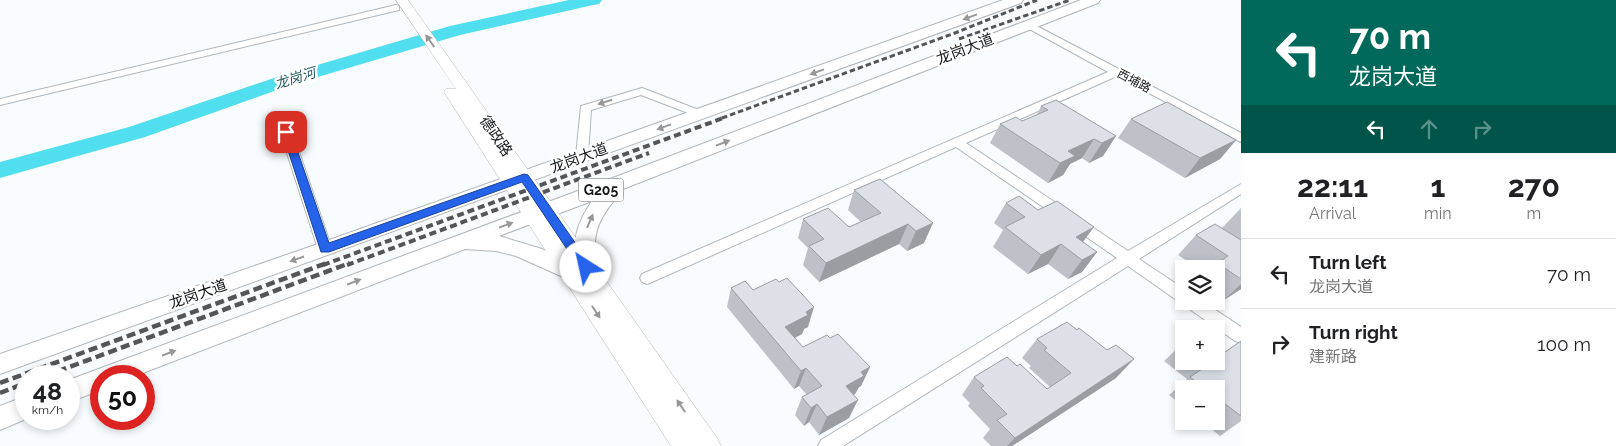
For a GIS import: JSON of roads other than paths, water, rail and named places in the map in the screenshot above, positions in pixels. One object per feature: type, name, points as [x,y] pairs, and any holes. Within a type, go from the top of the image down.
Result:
[{"type":"highway","name":"龙岗大道","points":[[0,364],[1016,0]]},
{"type":"highway","name":"龙岗大道","points":[[136,365],[617,184],[1093,0]]},
{"type":"highway","points":[[453,245],[474,243],[508,246],[578,270],[584,235],[590,219],[598,206],[617,184]]},
{"type":"highway","points":[[0,418],[15,412]]},
{"type":"main road","name":"德政路","points":[[396,3],[410,20],[578,270],[684,446]]},
{"type":"main road","name":"德政路","points":[[578,270],[709,446]]},
{"type":"street","points":[[0,102],[396,3]]},
{"type":"street","name":"西埔路","points":[[1030,23],[1241,138]]},
{"type":"street","name":"西埔路","points":[[1030,23],[1241,131]]},
{"type":"street","points":[[647,278],[1117,72]]},
{"type":"street","points":[[582,156],[585,108],[642,91],[700,114]]},
{"type":"street","points":[[281,116],[325,249]]},
{"type":"street","points":[[957,142],[1175,291]]},
{"type":"street","points":[[828,446],[1241,188]]},
{"type":"street","points":[[1203,310],[1241,336]]},
{"type":"waterway","name":"龙岗河","points":[[0,170],[137,132],[287,80],[456,30],[593,0]]},
{"type":"railway","points":[[722,118],[955,33],[1037,0]]},
{"type":"railway","points":[[959,39],[1070,0]]},
{"type":"railway","points":[[323,265],[726,117]]},
{"type":"railway","points":[[347,265],[649,153]]},
{"type":"railway","points":[[0,383],[327,263]]},
{"type":"railway","points":[[75,365],[350,263]]},
{"type":"railway","points":[[0,393],[15,387]]}]
